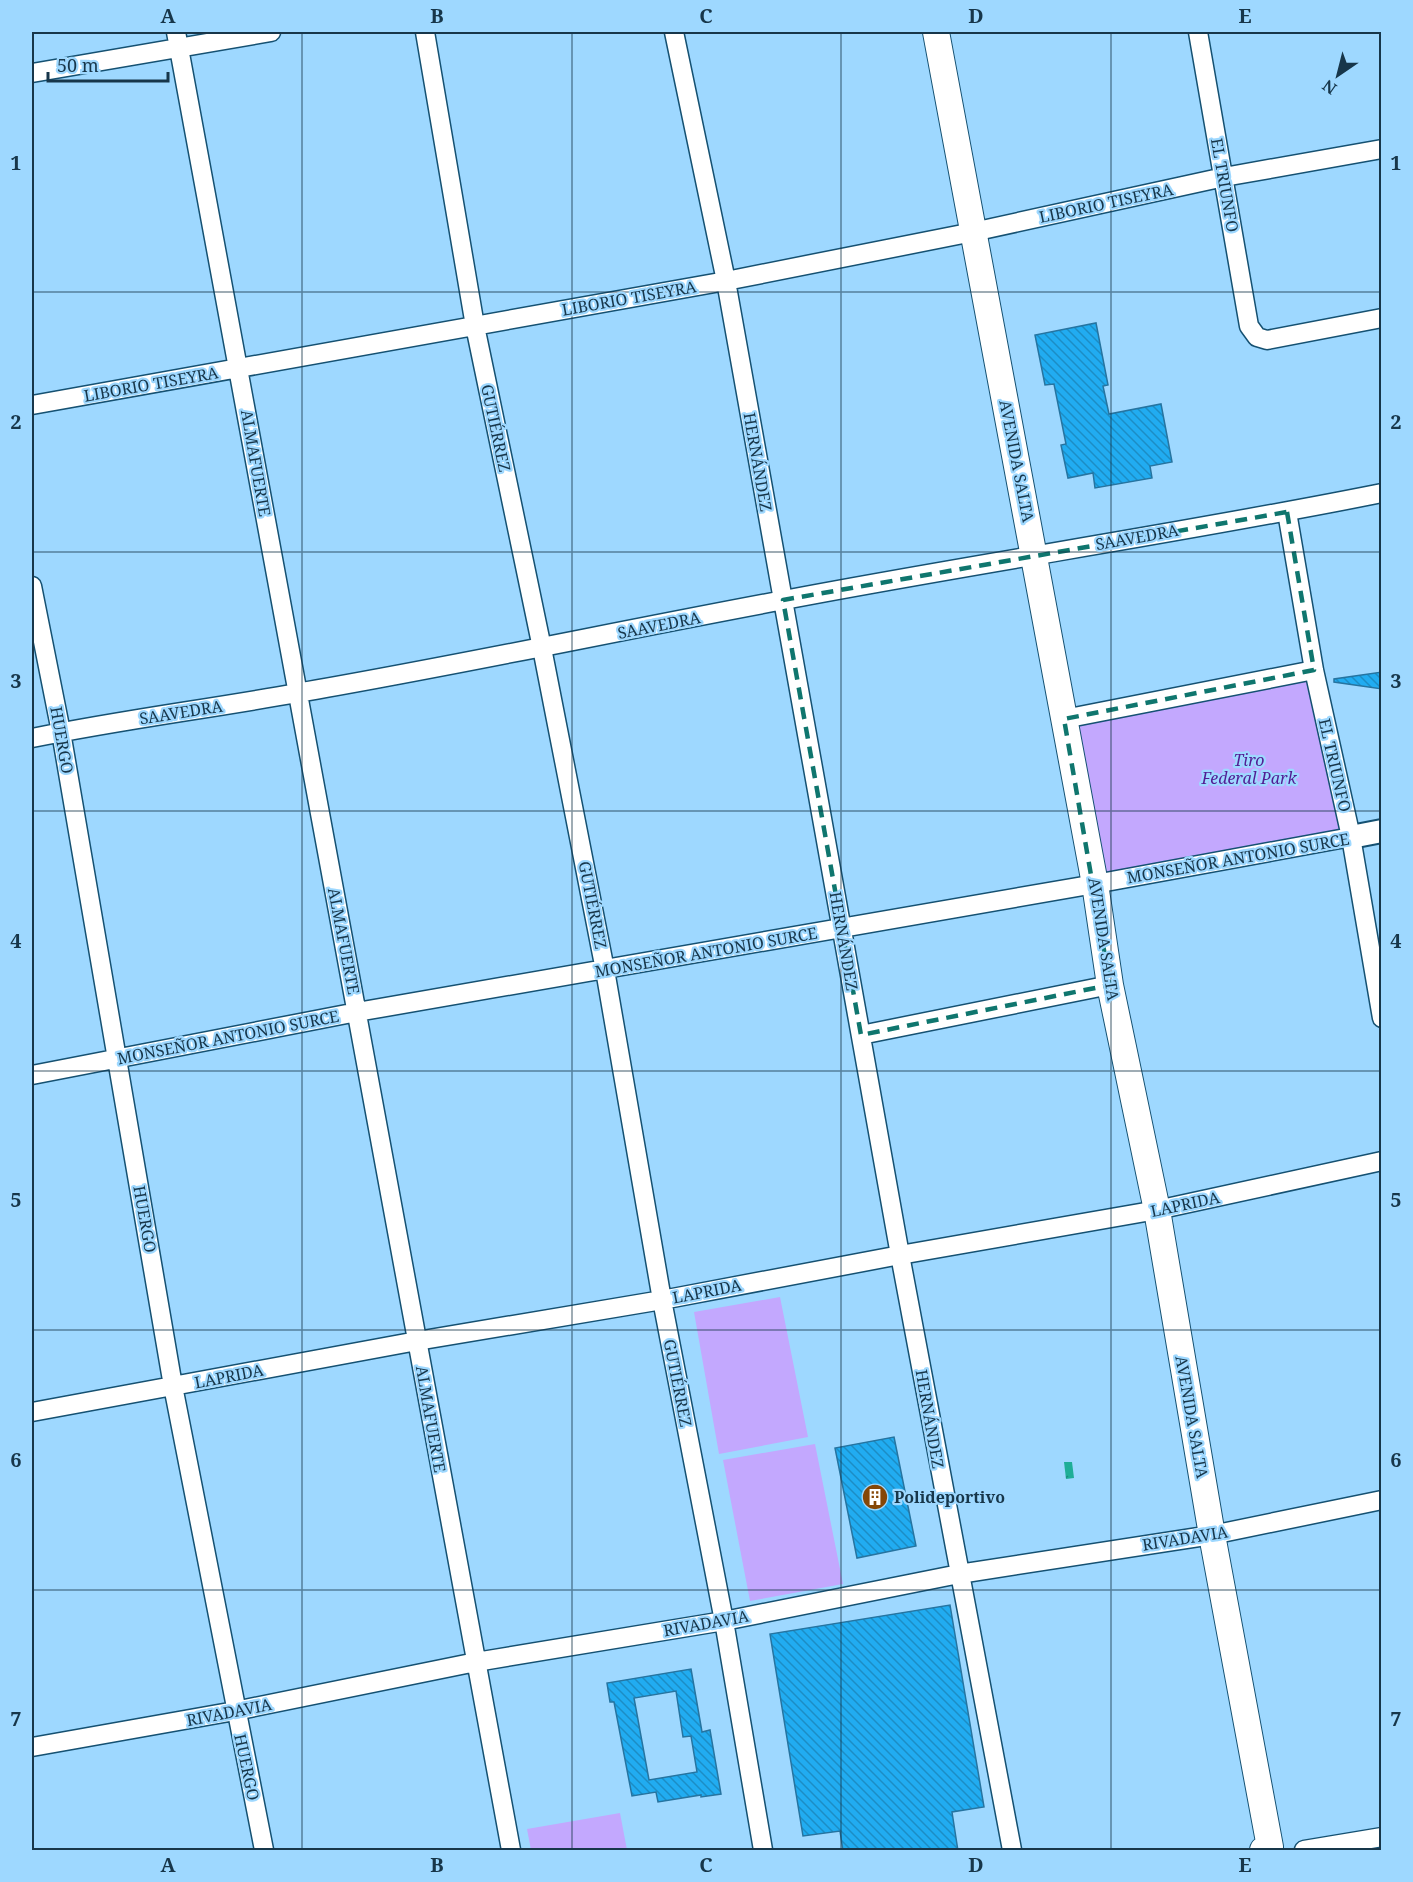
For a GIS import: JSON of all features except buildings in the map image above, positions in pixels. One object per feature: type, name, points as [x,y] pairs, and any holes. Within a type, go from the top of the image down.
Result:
[{"type":"main road","name":"AVENIDA SALTA","points":[[936,32],[1095,884],[1110,986],[1157,1210],[1212,1535],[1273,1849]]},
{"type":"street","points":[[32,73],[178,40],[271,32]]},
{"type":"street","name":"GUTIÉRREZ","points":[[425,32],[475,326],[542,648],[605,970],[662,1300],[724,1621],[763,1851]]},
{"type":"street","name":"HERNÁNDEZ","points":[[674,32],[726,281],[958,1574],[1012,1851]]},
{"type":"street","name":"EL TRIUNFO","points":[[1198,32],[1249,326],[1257,337],[1267,340],[1382,318]]},
{"type":"street","name":"ALMAFUERTE","points":[[178,40],[511,1851]]},
{"type":"street","name":"LIBORIO TISEYRA","points":[[32,405],[726,281],[974,232],[1224,177],[1382,149]]},
{"type":"street","name":"SAAVEDRA","points":[[32,738],[297,693],[542,648],[783,600],[1287,512],[1382,493]]},
{"type":"street","name":"EL TRIUNFO","points":[[1287,512],[1314,670],[1352,837],[1382,1018]]},
{"type":"street","name":"HUERGO","points":[[32,586],[61,732],[173,1386],[264,1851]]},
{"type":"street","points":[[1064,719],[1314,670]]},
{"type":"street","name":"MONSEÑOR ANTONIO SURCE","points":[[32,1075],[357,1012],[1095,884],[1382,831]]},
{"type":"street","points":[[861,1035],[1110,986]]},
{"type":"street","name":"LAPRIDA","points":[[32,1413],[417,1341],[662,1300],[1157,1210],[1382,1161]]},
{"type":"street","name":"RIVADAVIA","points":[[32,1747],[235,1712],[476,1662],[724,1621],[958,1574],[1212,1535],[1382,1500]]},
{"type":"street","points":[[1304,1851],[1382,1837]]},
{"type":"highlighted area","points":[[1287,512],[1314,670],[1064,719],[1110,985],[861,1035],[783,600]]},
{"type":"green space","name":"Tiro Federal Park","points":[[1314,670],[1351,837],[1095,884],[1064,719]]},
{"type":"green space","points":[[780,1297],[808,1437],[719,1454],[694,1312]]},
{"type":"green space","points":[[815,1444],[843,1584],[750,1601],[723,1460]]},
{"type":"green space","points":[[620,1813],[627,1850],[531,1850],[527,1829]]},
{"type":"water","points":[[1064,1462],[1072,1462],[1074,1478],[1066,1479]]},
{"type":"place","name":"Polideportivo","points":[[875,1497]]}]
